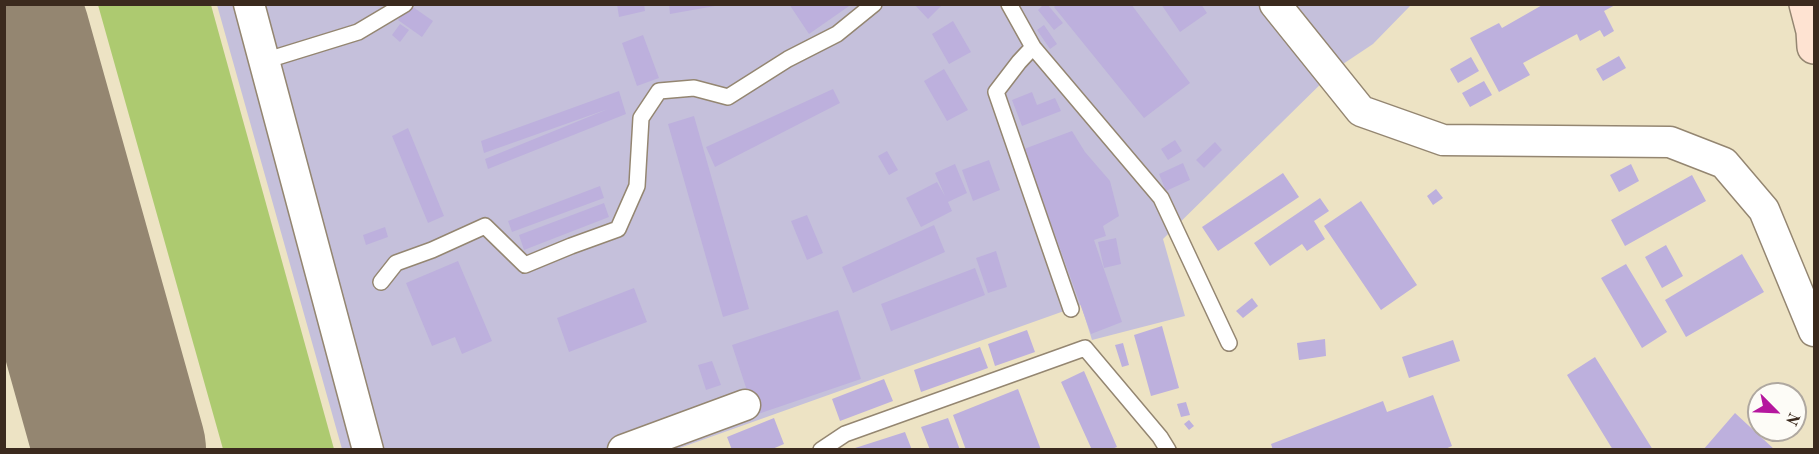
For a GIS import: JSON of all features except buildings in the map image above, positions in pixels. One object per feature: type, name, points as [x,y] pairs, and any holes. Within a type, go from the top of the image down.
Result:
[{"type":"street","points":[[249,4],[368,450]]},
{"type":"street","points":[[1275,4],[1361,111],[1443,140],[1670,142],[1724,163],[1764,210],[1815,331]]},
{"type":"street","points":[[623,450],[744,405]]},
{"type":"lane","points":[[264,60],[358,32],[405,4]]},
{"type":"lane","points":[[381,282],[396,263],[432,250],[485,226],[525,265],[618,229],[637,186],[640,118],[658,91],[694,88],[728,97],[788,59],[837,34],[874,4]]},
{"type":"lane","points":[[1009,4],[1034,47],[1161,198],[1229,343]]},
{"type":"lane","points":[[1034,47],[996,92],[1071,309]]},
{"type":"lane","points":[[821,450],[845,434],[1085,348],[1160,437],[1168,450]]},
{"type":"shaded area","points":[[217,5],[1411,5],[1373,44],[1337,68],[1163,239],[1185,316],[1092,340],[1081,305],[674,450],[342,449]]},
{"type":"green space","points":[[98,5],[211,5],[334,449],[223,449]]},
{"type":"runway","points":[[4,36],[120,450]]}]
